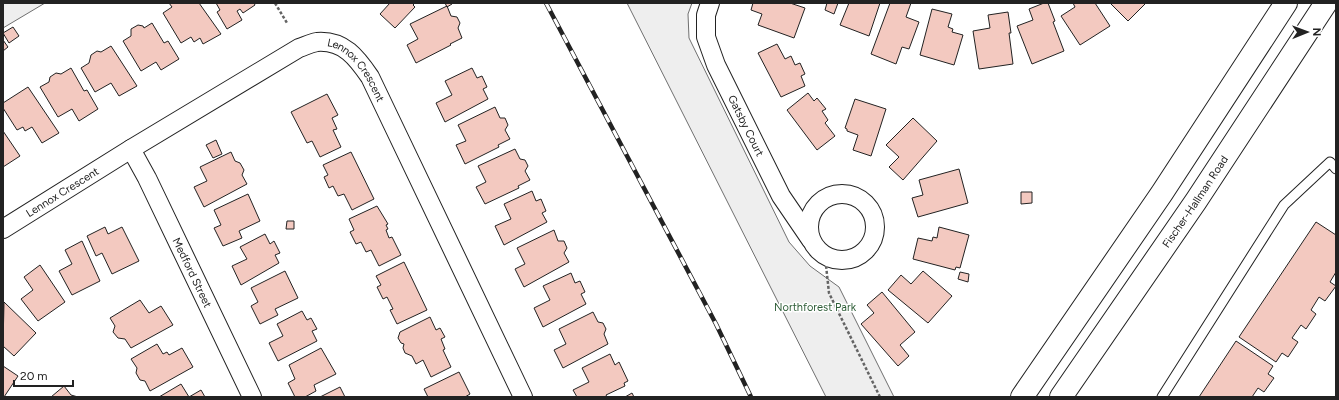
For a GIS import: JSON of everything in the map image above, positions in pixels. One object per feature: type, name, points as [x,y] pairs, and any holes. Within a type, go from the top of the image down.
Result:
[{"type":"main road","points":[[1022,397],[1162,193],[1286,3]]},
{"type":"main road","name":"Fischer-Hallman Road","points":[[1061,397],[1191,208],[1326,3]]},
{"type":"street","name":"Gatsby Court","points":[[710,3],[706,15],[706,37],[716,65],[781,196],[818,250],[825,256]]},
{"type":"street","name":"Lennox Crescent","points":[[3,229],[131,149],[299,48],[317,42],[337,45],[354,55],[370,77],[523,397]]},
{"type":"street","name":"Medford Street","points":[[131,149],[147,178],[252,397]]},
{"type":"street","points":[[811,240],[808,223],[812,212],[818,204],[827,197],[843,193],[854,196],[868,206],[874,218],[875,229],[869,246],[861,255],[851,259],[839,260],[825,256]]},
{"type":"lane","points":[[1162,397],[1284,205],[1330,162],[1336,169]]},
{"type":"path","points":[[274,3],[287,23]]},
{"type":"path","points":[[825,256],[829,292],[880,397]]},
{"type":"green space","points":[[3,3],[45,3],[3,28]]},
{"type":"green space","name":"Northforest Park","points":[[627,3],[692,3],[688,14],[689,38],[789,242],[810,266],[839,287],[894,397],[826,397]]},
{"type":"building","points":[[169,3],[199,3],[221,34],[203,44],[200,38],[194,42],[191,37],[181,43],[163,13],[172,7]]},
{"type":"building","points":[[216,3],[254,3],[255,5],[243,13],[240,9],[237,11],[242,20],[227,29],[217,12],[220,10]]},
{"type":"building","points":[[390,3],[415,3],[413,5],[415,7],[395,28],[380,14]]},
{"type":"building","points":[[445,3],[452,3],[452,4],[447,7]]},
{"type":"building","points":[[753,3],[790,3],[805,8],[794,38],[758,25],[762,14],[751,10]]},
{"type":"building","points":[[827,3],[838,3],[834,14],[825,10]]},
{"type":"building","points":[[849,3],[880,3],[869,36],[840,25]]},
{"type":"building","points":[[890,3],[911,3],[906,17],[919,22],[909,49],[902,47],[896,64],[871,54]]},
{"type":"building","points":[[1044,3],[1048,3],[1055,21],[1053,22],[1064,51],[1032,64],[1017,26],[1033,20],[1029,9]]},
{"type":"building","points":[[1073,3],[1095,3],[1110,26],[1080,45],[1061,16],[1075,7]]},
{"type":"building","points":[[1110,3],[1146,3],[1128,21]]},
{"type":"building","points":[[447,6],[451,16],[457,17],[460,23],[458,28],[462,38],[416,63],[407,45],[418,39],[410,24]]},
{"type":"building","points":[[932,9],[952,14],[948,27],[953,29],[952,32],[963,35],[954,65],[920,55]]},
{"type":"building","points":[[1008,12],[1013,64],[979,69],[973,31],[990,28],[988,15]]},
{"type":"building","points":[[152,23],[164,43],[168,41],[179,59],[161,70],[156,62],[141,71],[123,41],[131,36],[131,29],[138,25],[143,26],[144,28]]},
{"type":"building","points":[[13,27],[19,36],[9,43],[3,33]]},
{"type":"building","points":[[3,40],[8,47],[3,51]]},
{"type":"building","points":[[777,44],[785,59],[791,56],[795,65],[800,63],[805,74],[801,76],[805,86],[781,97],[758,53]]},
{"type":"building","points":[[111,46],[137,86],[119,96],[111,83],[95,92],[81,68],[89,63],[91,55],[97,51],[101,52]]},
{"type":"building","points":[[71,68],[84,91],[87,90],[98,109],[79,121],[72,109],[58,117],[40,87],[49,82],[50,77],[56,73],[61,74]]},
{"type":"building","points":[[472,68],[477,78],[482,76],[487,87],[483,89],[488,99],[445,122],[436,103],[452,95],[445,81]]},
{"type":"building","points":[[28,87],[59,133],[42,143],[32,127],[25,131],[23,127],[17,130],[3,108],[3,103]]},
{"type":"building","points":[[808,93],[814,101],[817,98],[826,109],[822,111],[828,120],[825,123],[835,136],[817,150],[787,110]]},
{"type":"building","points":[[327,94],[338,115],[332,118],[337,129],[333,130],[341,147],[320,157],[312,141],[307,143],[291,112]]},
{"type":"building","points":[[855,99],[886,109],[871,156],[853,150],[858,135],[847,131],[845,128]]},
{"type":"building","points":[[495,107],[500,118],[505,118],[508,125],[505,130],[510,139],[498,145],[499,147],[465,164],[456,145],[466,141],[458,125]]},
{"type":"building","points":[[913,118],[937,141],[903,180],[889,167],[899,157],[886,145]]},
{"type":"building","points":[[3,131],[20,156],[3,167]]},
{"type":"building","points":[[216,140],[222,154],[213,158],[206,145]]},
{"type":"building","points":[[515,149],[520,159],[525,160],[528,166],[525,171],[530,180],[518,186],[519,188],[485,204],[476,187],[486,182],[478,166]]},
{"type":"building","points":[[231,152],[235,161],[240,163],[244,170],[242,175],[247,184],[204,207],[194,187],[207,181],[200,167]]},
{"type":"building","points":[[351,152],[374,199],[352,210],[344,194],[338,196],[333,186],[329,188],[324,177],[328,175],[323,165]]},
{"type":"building","points":[[959,169],[968,203],[918,217],[912,198],[923,195],[919,180]]},
{"type":"building","points":[[532,191],[536,201],[541,199],[546,211],[542,213],[547,222],[504,245],[495,226],[511,219],[504,204]]},
{"type":"building","points":[[1021,192],[1032,192],[1032,203],[1021,204]]},
{"type":"building","points":[[248,194],[260,221],[239,231],[242,238],[223,246],[214,228],[221,225],[214,210]]},
{"type":"building","points":[[377,206],[388,224],[386,225],[388,229],[386,230],[389,238],[392,237],[401,255],[379,266],[371,250],[366,252],[361,242],[356,244],[350,232],[354,230],[349,219]]},
{"type":"building","points":[[287,221],[294,221],[294,229],[286,229]]},
{"type":"building","points":[[1316,222],[1336,235],[1336,272],[1330,282],[1336,286],[1325,301],[1319,297],[1311,310],[1316,314],[1306,329],[1301,325],[1292,338],[1298,342],[1288,357],[1282,353],[1276,362],[1239,337]]},
{"type":"building","points":[[105,227],[108,234],[122,227],[139,261],[112,274],[102,253],[96,256],[87,236]]},
{"type":"building","points":[[939,227],[969,235],[960,268],[956,267],[955,270],[913,259],[918,238],[932,241],[933,237],[937,238]]},
{"type":"building","points":[[554,230],[558,241],[564,241],[567,248],[564,253],[569,262],[524,287],[515,269],[525,264],[517,248]]},
{"type":"building","points":[[265,234],[270,244],[274,241],[280,253],[275,255],[279,263],[241,285],[232,266],[247,259],[240,247]]},
{"type":"building","points":[[82,241],[100,281],[72,295],[59,271],[72,264],[65,250]]},
{"type":"building","points":[[404,262],[427,310],[397,324],[390,310],[393,309],[387,297],[383,299],[377,287],[381,285],[376,276]]},
{"type":"building","points":[[40,265],[65,302],[38,321],[21,299],[33,290],[24,277]]},
{"type":"building","points":[[285,271],[298,298],[275,309],[278,315],[260,324],[251,306],[258,302],[251,288]]},
{"type":"building","points":[[923,271],[952,296],[928,323],[888,290],[901,275],[911,284]]},
{"type":"building","points":[[960,272],[969,274],[968,282],[958,279]]},
{"type":"building","points":[[571,273],[575,283],[580,281],[585,292],[581,294],[586,304],[543,327],[534,308],[550,300],[543,286]]},
{"type":"building","points":[[882,292],[915,332],[900,345],[909,356],[898,366],[861,324],[874,313],[867,305]]},
{"type":"building","points":[[140,300],[149,313],[161,306],[173,325],[131,348],[125,339],[118,338],[113,332],[115,326],[110,318]]},
{"type":"building","points":[[4,302],[36,333],[14,356],[3,346]]},
{"type":"building","points":[[302,311],[307,320],[311,318],[317,329],[312,331],[317,341],[278,361],[269,343],[283,336],[277,324]]},
{"type":"building","points":[[593,312],[598,322],[603,323],[606,329],[604,334],[608,344],[563,368],[554,350],[566,344],[559,329]]},
{"type":"building","points":[[430,317],[436,330],[440,328],[445,337],[441,339],[445,349],[443,350],[451,367],[431,377],[423,360],[416,364],[412,356],[405,353],[403,348],[404,344],[401,343],[398,338],[400,332]]},
{"type":"building","points":[[1236,341],[1273,366],[1268,374],[1274,378],[1264,392],[1258,388],[1252,397],[1199,397]]},
{"type":"building","points":[[157,344],[163,354],[167,352],[169,355],[182,348],[193,367],[150,391],[145,381],[140,380],[136,373],[137,368],[131,359]]},
{"type":"building","points":[[321,348],[336,374],[314,385],[316,391],[305,397],[295,397],[288,383],[295,379],[289,365]]},
{"type":"building","points":[[610,354],[615,365],[619,362],[628,381],[624,383],[625,386],[606,395],[607,397],[577,397],[573,390],[589,382],[582,368]]},
{"type":"building","points":[[3,366],[18,376],[4,397],[3,397]]},
{"type":"building","points":[[459,372],[470,394],[465,397],[428,397],[424,389]]},
{"type":"building","points":[[181,384],[189,397],[159,397]]},
{"type":"building","points":[[64,386],[71,395],[78,397],[51,397]]},
{"type":"building","points":[[340,387],[345,397],[320,397]]},
{"type":"building","points":[[201,390],[205,397],[189,397]]},
{"type":"building","points":[[632,393],[634,397],[625,397]]},
{"type":"railway","points":[[546,3],[716,324],[751,397]]}]
